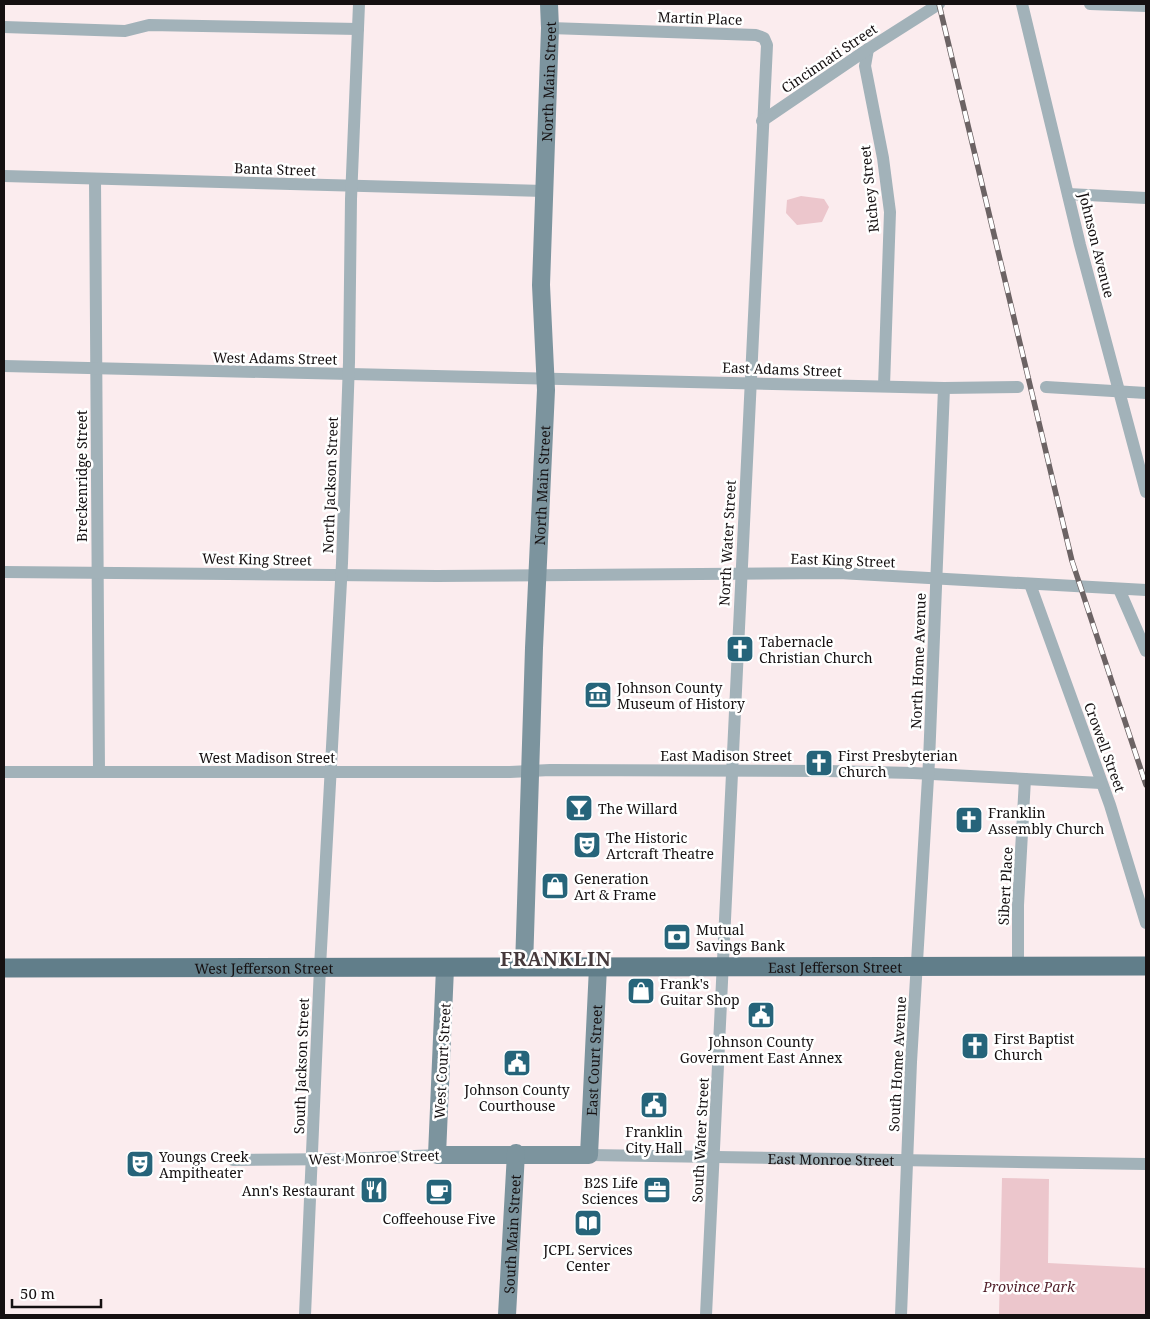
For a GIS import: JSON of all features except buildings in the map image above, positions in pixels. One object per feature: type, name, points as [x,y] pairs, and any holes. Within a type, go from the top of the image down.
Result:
[{"type":"main road","name":"East Jefferson Street","points":[[524,967],[1146,966]]},
{"type":"main road","name":"West Jefferson Street","points":[[4,968],[524,967]]},
{"type":"street","name":"North Jackson Street","points":[[320,967],[341,575],[349,375],[352,186],[359,4]]},
{"type":"street","name":"North Main Street","points":[[524,967],[545,379],[541,294],[550,28],[549,4]]},
{"type":"street","name":"Cincinnati Street","points":[[762,121],[868,49],[939,4]]},
{"type":"street","name":"Johnson Avenue","points":[[1022,4],[1068,194],[1146,492]]},
{"type":"street","points":[[1090,4],[1146,6]]},
{"type":"street","points":[[4,27],[125,31],[149,25],[358,29]]},
{"type":"street","name":"Martin Place","points":[[550,28],[760,36],[766,45],[762,121]]},
{"type":"street","name":"Richey Street","points":[[868,49],[865,66],[883,158],[890,212],[884,386]]},
{"type":"street","name":"North Water Street","points":[[722,966],[733,770],[740,573],[762,121]]},
{"type":"street","name":"Banta Street","points":[[4,176],[544,191]]},
{"type":"street","name":"Breckenridge Street","points":[[95,179],[99,772]]},
{"type":"street","points":[[1068,194],[1146,198]]},
{"type":"street","name":"West Adams Street","points":[[4,366],[545,379]]},
{"type":"street","name":"East Adams Street","points":[[545,379],[750,382],[944,388],[1018,387]]},
{"type":"street","points":[[1046,387],[1146,393]]},
{"type":"street","name":"North Home Avenue","points":[[918,965],[944,388]]},
{"type":"street","name":"West King Street","points":[[4,572],[539,575]]},
{"type":"street","name":"East King Street","points":[[539,575],[839,574],[1146,590]]},
{"type":"street","name":"Crowell Street","points":[[1030,584],[1110,805],[1146,923]]},
{"type":"street","points":[[1119,589],[1146,651]]},
{"type":"street","name":"East Madison Street","points":[[531,771],[733,770],[928,774],[1101,784]]},
{"type":"street","name":"West Madison Street","points":[[4,772],[531,771]]},
{"type":"street","name":"Sibert Place","points":[[1018,965],[1018,905],[1026,779]]},
{"type":"street","name":"South Home Avenue","points":[[901,1315],[918,965]]},
{"type":"street","name":"South Water Street","points":[[706,1315],[722,966]]},
{"type":"street","name":"South Jackson Street","points":[[305,1315],[320,967]]},
{"type":"street","name":"East Court Street","points":[[589,1155],[598,967]]},
{"type":"street","name":"West Court Street","points":[[437,1154],[445,968]]},
{"type":"street","name":"East Monroe Street","points":[[516,1153],[714,1158],[1146,1164]]},
{"type":"street","name":"West Monroe Street","points":[[233,1160],[516,1153]]},
{"type":"street","name":"South Main Street","points":[[508,1315],[516,1153]]},
{"type":"green space","points":[[801,196],[824,199],[829,207],[822,222],[797,225],[786,213],[787,200]]},
{"type":"green space","name":"Province Park","points":[[1002,1178],[1049,1179],[1048,1263],[1146,1268],[1146,1315],[999,1315]]},
{"type":"railway","points":[[939,4],[1072,561],[1146,785]]},
{"type":"place","name":"Tabernacle Christian Church","points":[[740,649]]},
{"type":"place","name":"Johnson County Museum of History","points":[[598,695]]},
{"type":"place","name":"First Presbyterian Church","points":[[819,763]]},
{"type":"place","name":"The Willard","points":[[579,808]]},
{"type":"place","name":"Franklin Assembly Church","points":[[969,820]]},
{"type":"place","name":"The Historic Artcraft Theatre","points":[[587,845]]},
{"type":"place","name":"Generation Art & Frame","points":[[555,886]]},
{"type":"place","name":"Mutual Savings Bank","points":[[677,937]]},
{"type":"place","name":"Frank's Guitar Shop","points":[[641,991]]},
{"type":"place","name":"Johnson County Government East Annex","points":[[761,1015]]},
{"type":"place","name":"First Baptist Church","points":[[975,1046]]},
{"type":"place","name":"Johnson County Courthouse","points":[[517,1063]]},
{"type":"place","name":"Franklin City Hall","points":[[654,1105]]},
{"type":"place","name":"Youngs Creek Ampitheater","points":[[140,1164]]},
{"type":"place","name":"Ann's Restaurant","points":[[374,1190]]},
{"type":"place","name":"B2S Life Sciences","points":[[657,1190]]},
{"type":"place","name":"Coffeehouse Five","points":[[439,1192]]},
{"type":"place","name":"JCPL Services Center","points":[[588,1223]]},
{"type":"district","name":"FRANKLIN","points":[[556,959]]}]
